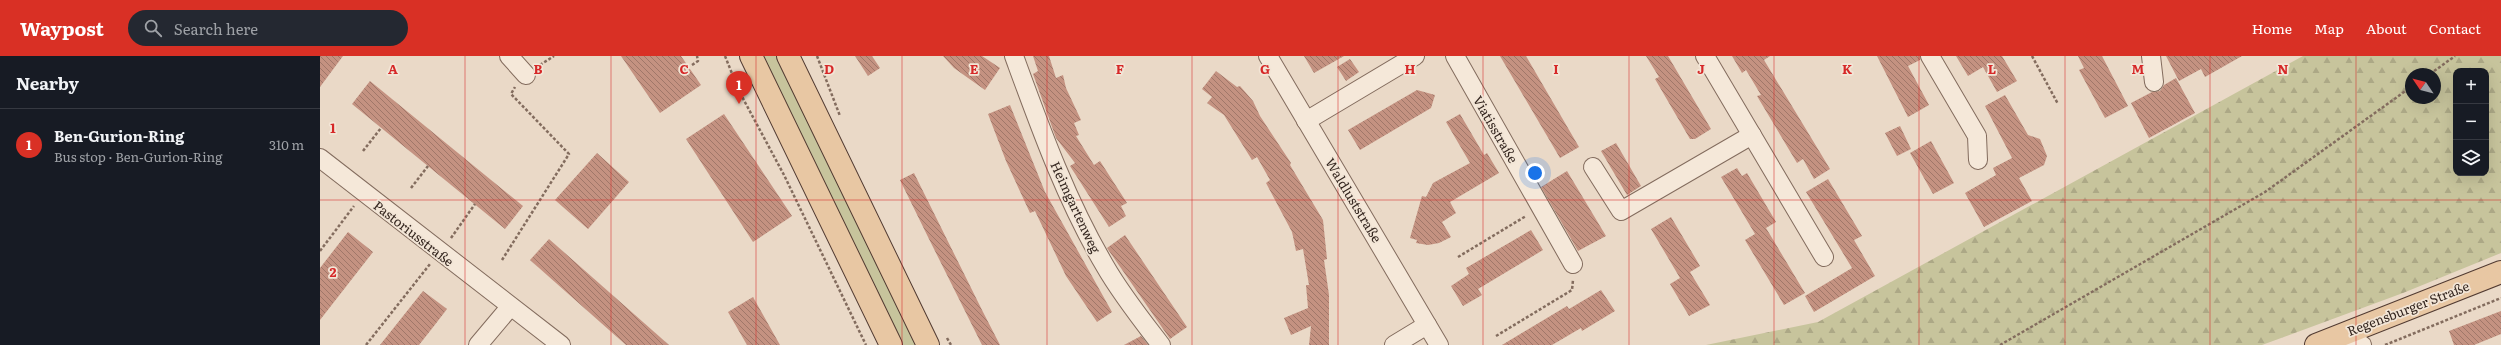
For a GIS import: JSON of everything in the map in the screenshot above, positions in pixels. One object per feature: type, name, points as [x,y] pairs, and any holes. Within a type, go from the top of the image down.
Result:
[{"type":"main road","points":[[751,56],[890,345]]},
{"type":"main road","points":[[788,56],[928,345]]},
{"type":"main road","name":"Regensburger Straße","points":[[2316,345],[2501,272]]},
{"type":"street","points":[[510,56],[526,75]]},
{"type":"street","name":"Heimgartenweg","points":[[1014,56],[1044,137],[1098,252],[1137,315],[1161,345]]},
{"type":"street","name":"Waldluststraße","points":[[1268,56],[1347,187],[1439,345]]},
{"type":"street","points":[[1306,121],[1415,56]]},
{"type":"street","name":"Viatisstraße","points":[[1455,56],[1573,264]]},
{"type":"street","points":[[1705,56],[1824,257]]},
{"type":"street","points":[[1930,56],[1977,136],[1978,160]]},
{"type":"street","points":[[2151,56],[2154,82]]},
{"type":"street","points":[[1593,167],[1621,211],[1752,135]]},
{"type":"street","name":"Pastoriusstraße","points":[[320,158],[440,253],[561,345]]},
{"type":"street","points":[[478,345],[510,307]]},
{"type":"street","points":[[1394,345],[1427,325]]},
{"type":"street","points":[[2343,334],[2362,345]]},
{"type":"path","points":[[692,65],[698,61],[697,56]]},
{"type":"path","points":[[725,56],[739,91],[784,175],[866,345]]},
{"type":"path","points":[[2032,56],[2058,104]]},
{"type":"path","points":[[2438,68],[2455,56]]},
{"type":"path","points":[[502,260],[569,154],[511,94],[526,75]]},
{"type":"path","points":[[2000,345],[2265,192],[2405,91]]},
{"type":"path","points":[[363,151],[381,128]]},
{"type":"path","points":[[411,188],[428,166]]},
{"type":"path","points":[[320,251],[365,193]]},
{"type":"path","points":[[366,345],[440,253],[475,204]]},
{"type":"path","points":[[1458,257],[1541,207]]},
{"type":"path","points":[[1496,336],[1572,290],[1573,264]]},
{"type":"path","points":[[2385,345],[2501,298]]},
{"type":"green space","points":[[760,56],[777,56],[916,345],[900,345]]},
{"type":"green space","points":[[2303,56],[2501,56],[2501,253],[2403,293],[2262,345],[1706,345],[1818,322]]},
{"type":"building","points":[[320,56],[343,56],[320,87]]},
{"type":"building","points":[[621,56],[681,56],[701,85],[660,113]]},
{"type":"building","points":[[855,56],[872,56],[880,68],[868,76]]},
{"type":"building","points":[[943,56],[982,56],[1000,68],[985,90],[954,68]]},
{"type":"building","points":[[1033,56],[1049,56],[1056,78],[1063,75],[1066,88],[1081,120],[1074,123],[1079,135],[1076,136],[1094,165],[1100,161],[1127,203],[1121,206],[1126,216],[1109,227],[1070,166],[1075,163],[1056,138],[1033,74],[1038,71]]},
{"type":"building","points":[[1304,56],[1344,56],[1314,73]]},
{"type":"building","points":[[1500,56],[1526,56],[1579,147],[1560,158]]},
{"type":"building","points":[[1646,56],[1668,56],[1711,129],[1695,139],[1690,139],[1655,79],[1659,77]]},
{"type":"building","points":[[1732,56],[1770,56],[1764,60],[1830,169],[1814,179],[1803,159],[1797,163],[1757,96],[1761,95],[1746,70],[1742,73]]},
{"type":"building","points":[[1877,56],[1920,56],[1920,60],[1908,66],[1929,105],[1908,117]]},
{"type":"building","points":[[1956,56],[2002,56],[2017,81],[1997,92],[1983,67],[1968,76]]},
{"type":"building","points":[[2078,56],[2102,56],[2128,106],[2105,118],[2079,70],[2084,68]]},
{"type":"building","points":[[2166,56],[2242,56],[2205,77],[2201,69],[2179,81]]},
{"type":"building","points":[[1350,59],[1359,72],[1346,81],[1337,67]]},
{"type":"building","points":[[1216,71],[1237,87],[1240,86],[1253,101],[1260,116],[1291,163],[1290,165],[1323,220],[1327,259],[1324,260],[1329,295],[1329,345],[1309,345],[1311,326],[1291,335],[1284,318],[1308,308],[1306,285],[1309,285],[1303,249],[1296,251],[1292,232],[1266,183],[1270,180],[1257,157],[1252,160],[1224,115],[1207,103],[1212,97],[1202,89]]},
{"type":"building","points":[[2176,78],[2195,113],[2149,138],[2131,103],[2152,92],[2160,91],[2164,85]]},
{"type":"building","points":[[370,81],[523,206],[505,229],[352,104]]},
{"type":"building","points":[[1417,90],[1435,95],[1431,108],[1360,150],[1348,130]]},
{"type":"building","points":[[2005,95],[2028,135],[2040,139],[2047,156],[2044,165],[2019,178],[2032,201],[1984,227],[1965,193],[1996,175],[1993,168],[2012,158],[1985,106]]},
{"type":"building","points":[[1010,105],[1045,192],[1112,312],[1097,322],[1066,276],[1035,211],[1030,213],[1006,161],[988,114]]},
{"type":"building","points":[[724,114],[792,216],[753,242],[686,139]]},
{"type":"building","points":[[1460,114],[1484,155],[1487,153],[1499,173],[1450,202],[1456,213],[1442,222],[1451,237],[1439,243],[1428,245],[1416,243],[1417,240],[1410,238],[1422,196],[1426,197],[1433,183],[1470,163],[1446,122]]},
{"type":"building","points":[[1900,126],[1911,149],[1897,156],[1885,133]]},
{"type":"building","points":[[1931,141],[1954,183],[1933,194],[1910,153]]},
{"type":"building","points":[[1616,143],[1641,186],[1627,195],[1601,151]]},
{"type":"building","points":[[597,153],[629,182],[588,229],[555,200]]},
{"type":"building","points":[[1737,168],[1742,176],[1747,173],[1776,222],[1766,228],[1805,293],[1784,305],[1745,240],[1755,234],[1721,177]]},
{"type":"building","points":[[1567,171],[1606,236],[1578,251],[1541,187]]},
{"type":"building","points":[[914,173],[1000,345],[982,345],[928,237],[900,180]]},
{"type":"building","points":[[1828,179],[1862,236],[1854,240],[1875,276],[1814,312],[1805,296],[1852,268],[1806,192]]},
{"type":"building","points":[[1671,217],[1700,266],[1690,272],[1710,305],[1689,316],[1670,284],[1680,278],[1651,229]]},
{"type":"building","points":[[1531,230],[1543,250],[1478,289],[1482,295],[1463,306],[1451,286],[1469,274],[1466,268]]},
{"type":"building","points":[[348,232],[373,252],[320,320],[320,268]]},
{"type":"building","points":[[1125,235],[1187,327],[1170,339],[1107,248]]},
{"type":"building","points":[[549,239],[669,345],[626,345],[530,260]]},
{"type":"building","points":[[1601,290],[1615,311],[1582,331],[1581,328],[1552,345],[1502,345],[1567,306],[1569,309]]},
{"type":"building","points":[[423,291],[447,309],[419,345],[380,345]]},
{"type":"building","points":[[753,297],[780,345],[747,345],[728,312]]},
{"type":"building","points":[[2501,311],[2501,334],[2474,345],[2454,345],[2449,331]]},
{"type":"building","points":[[1141,336],[1148,345],[1124,345]]},
{"type":"place","name":"Ben-Gurion-Ring","points":[[739,104]]}]
